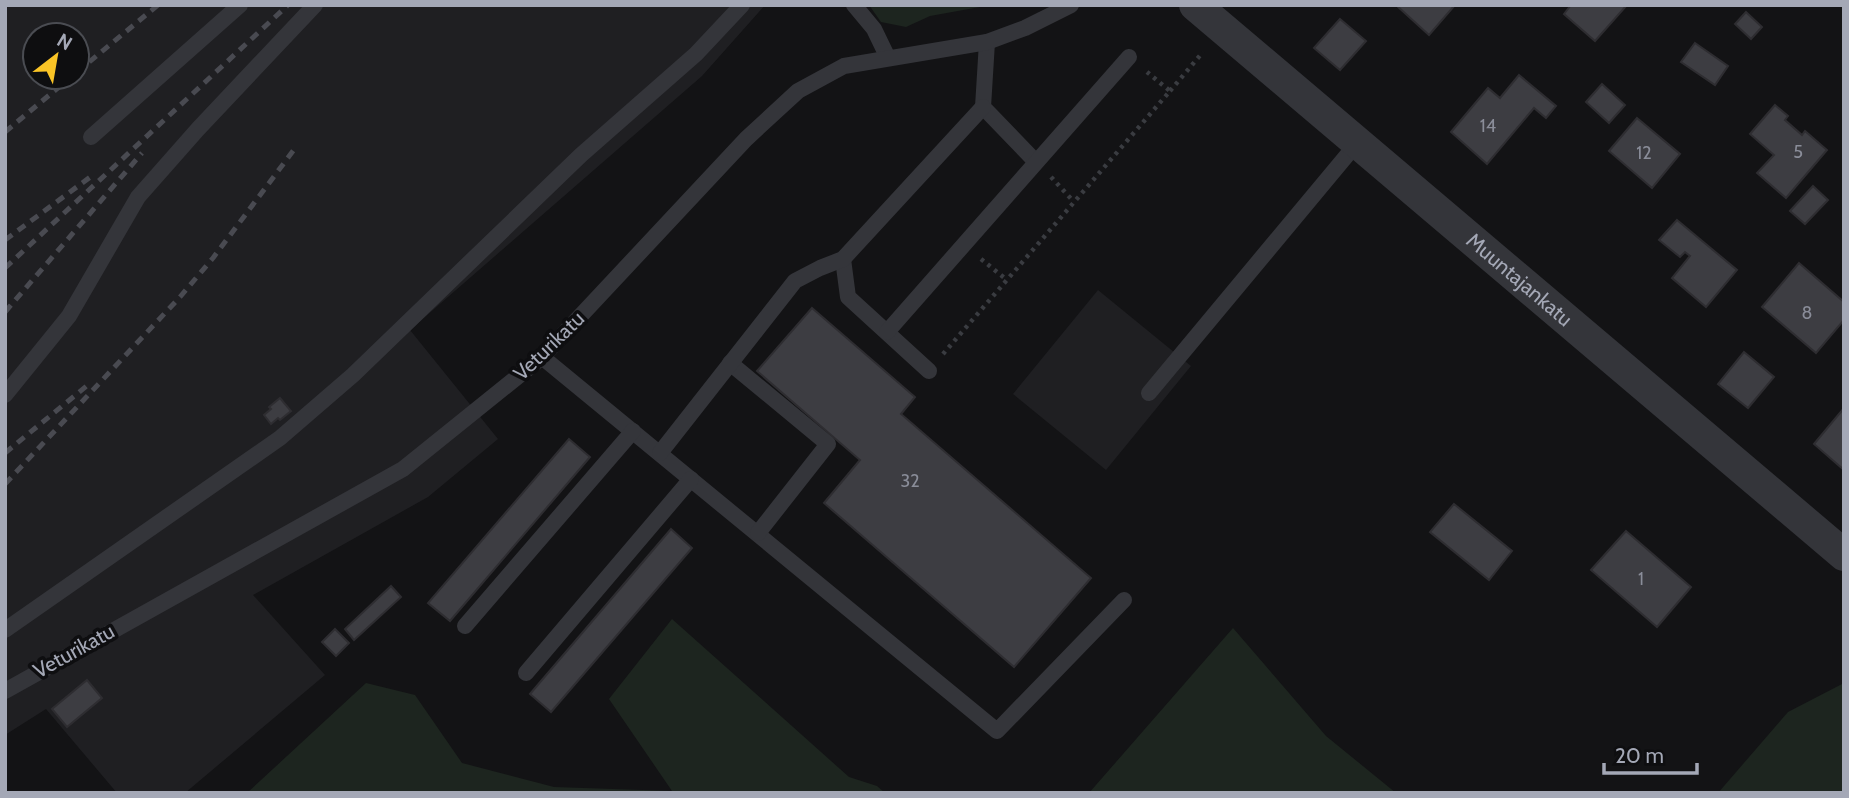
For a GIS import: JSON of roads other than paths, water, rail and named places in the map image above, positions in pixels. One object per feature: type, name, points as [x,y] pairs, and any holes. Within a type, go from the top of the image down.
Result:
[{"type":"street","name":"Muuntajankatu","points":[[1195,5],[1844,555]]},
{"type":"lane","points":[[91,138],[240,5]]},
{"type":"lane","points":[[5,630],[280,438],[352,375],[581,155],[696,54],[741,5]]},
{"type":"lane","points":[[854,5],[874,29],[888,58]]},
{"type":"lane","name":"Veturikatu","points":[[5,691],[403,469],[542,357],[746,139],[798,91],[844,66],[987,42],[1025,28],[1072,5]]},
{"type":"lane","points":[[5,395],[69,316],[138,197],[307,8]]},
{"type":"lane","points":[[660,453],[795,281],[843,259],[983,107],[987,42]]},
{"type":"lane","points":[[887,332],[1129,57]]},
{"type":"lane","points":[[983,107],[1036,162]]},
{"type":"lane","points":[[1149,393],[1358,142]]},
{"type":"lane","points":[[843,259],[848,297],[929,370]]},
{"type":"lane","points":[[542,357],[997,731],[1124,600]]},
{"type":"lane","points":[[730,363],[828,444],[758,533]]},
{"type":"lane","points":[[465,625],[633,430]]},
{"type":"lane","points":[[526,673],[691,479]]},
{"type":"railway","points":[[91,60],[158,5]]},
{"type":"railway","points":[[5,268],[288,5]]},
{"type":"railway","points":[[5,132],[54,91]]},
{"type":"railway","points":[[5,484],[180,297],[213,258],[296,147]]},
{"type":"railway","points":[[5,312],[142,153]]},
{"type":"railway","points":[[5,240],[93,175]]},
{"type":"railway","points":[[5,453],[89,384]]}]
